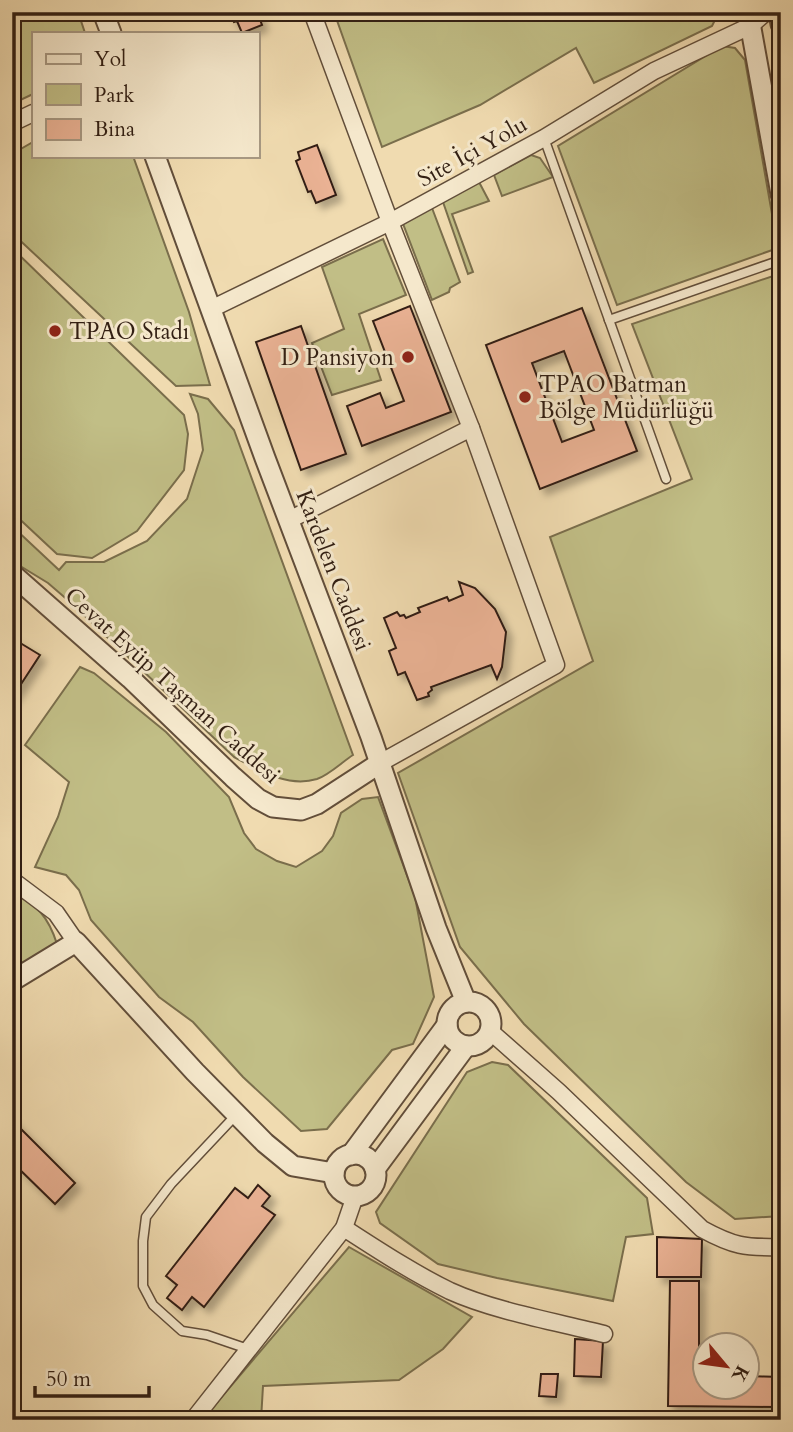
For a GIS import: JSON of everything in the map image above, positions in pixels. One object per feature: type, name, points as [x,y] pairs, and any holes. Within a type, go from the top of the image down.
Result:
[{"type":"street","points":[[103,12],[111,32]]},
{"type":"street","points":[[312,12],[390,222],[471,428],[556,665],[380,763]]},
{"type":"street","name":"Site İçi Yolu","points":[[211,309],[390,222],[544,138],[654,71],[766,12]]},
{"type":"street","points":[[779,12],[781,24]]},
{"type":"street","points":[[749,19],[781,194]]},
{"type":"street","points":[[12,123],[32,113]]},
{"type":"street","name":"Kardelen Caddesi","points":[[156,158],[380,763],[436,928],[466,1002]]},
{"type":"street","points":[[289,520],[471,428]]},
{"type":"street","name":"Cevat Eyüp Taşman Caddesi","points":[[12,574],[120,669],[233,777],[258,799],[273,807],[301,810],[317,804],[380,763]]},
{"type":"street","points":[[12,880],[56,914],[76,942],[195,1072],[265,1143],[293,1167],[334,1173]]},
{"type":"street","points":[[12,981],[76,942]]},
{"type":"street","points":[[447,1025],[453,1039],[466,1046],[481,1044],[491,1032],[492,1019],[485,1007],[479,1003],[459,1004],[450,1012],[447,1025],[351,1155],[340,1161],[334,1173],[342,1192],[355,1196],[372,1188],[375,1169],[466,1046]]},
{"type":"street","points":[[491,1032],[559,1092],[702,1229],[723,1241],[747,1248],[781,1247]]},
{"type":"street","points":[[351,1155],[363,1156],[375,1169]]},
{"type":"street","points":[[192,1420],[344,1228],[355,1196]]},
{"type":"street","points":[[344,1228],[400,1264],[452,1292],[604,1334]]},
{"type":"lane","points":[[544,138],[666,479]]},
{"type":"lane","points":[[609,320],[781,260]]},
{"type":"lane","points":[[237,1114],[171,1184],[146,1217],[143,1286],[153,1305],[182,1331],[207,1335],[248,1349]]},
{"type":"green space","points":[[12,12],[78,12],[85,32],[32,32],[32,94],[12,104]]},
{"type":"green space","points":[[334,12],[719,12],[712,26],[594,83],[576,48],[480,105],[382,147]]},
{"type":"green space","points":[[722,46],[735,48],[745,60],[778,248],[617,305],[558,146]]},
{"type":"green space","points":[[32,143],[32,158],[134,158],[189,312],[210,385],[176,386],[12,233],[12,154]]},
{"type":"green space","points":[[531,155],[540,158],[553,177],[502,196],[494,175]]},
{"type":"green space","points":[[479,182],[489,201],[452,214],[473,272],[468,274],[443,202]]},
{"type":"green space","points":[[432,208],[460,282],[450,288],[449,292],[432,300],[402,221]]},
{"type":"green space","points":[[383,239],[406,295],[359,314],[381,380],[332,395],[312,343],[344,329],[322,267]]},
{"type":"green space","name":"TPAO Stadı","points":[[12,248],[184,415],[188,434],[184,470],[137,531],[92,558],[57,554],[12,512]]},
{"type":"green space","points":[[773,276],[781,321],[781,1216],[735,1219],[686,1182],[524,1024],[460,947],[398,773],[593,661],[550,537],[692,479],[632,324]]},
{"type":"green space","points":[[190,394],[208,399],[234,430],[353,755],[317,779],[284,779],[234,757],[70,602],[48,583],[12,561],[12,526],[59,570],[66,562],[104,562],[147,541],[187,499],[203,450],[198,414]]},
{"type":"green space","points":[[80,667],[94,673],[166,732],[229,797],[244,833],[256,849],[277,861],[296,867],[322,851],[333,836],[341,813],[362,799],[378,797],[415,897],[434,997],[413,1044],[392,1050],[327,1129],[301,1131],[243,1077],[193,1022],[159,997],[91,920],[79,890],[66,875],[35,867],[58,817],[69,782],[25,745]]},
{"type":"green space","points":[[12,892],[41,913],[57,944],[12,969]]},
{"type":"green space","points":[[492,1062],[508,1065],[647,1198],[653,1234],[626,1237],[613,1301],[438,1264],[380,1223],[376,1212],[467,1072]]},
{"type":"green space","points":[[349,1247],[472,1317],[443,1349],[399,1380],[263,1386],[261,1420],[202,1420]]},
{"type":"building","points":[[230,12],[257,12],[262,25],[242,32],[237,21],[234,22]]},
{"type":"building","points":[[317,145],[336,195],[316,203],[311,191],[308,192],[296,161],[300,159],[298,152]]},
{"type":"building","name":"D Pansiyon","points":[[410,306],[451,412],[362,446],[347,406],[380,393],[386,408],[404,401],[373,321]]},
{"type":"building","name":"TPAO Batman Bölge Müdürlüğü","points":[[582,308],[637,451],[540,489],[486,345]],"holes":[[[564,351],[594,430],[562,442],[532,363]]]},
{"type":"building","points":[[301,326],[346,454],[301,470],[256,342]]},
{"type":"building","points":[[459,582],[475,588],[495,609],[506,632],[502,667],[497,679],[491,665],[431,687],[429,696],[417,700],[405,672],[398,675],[389,651],[396,648],[384,618],[397,612],[406,618],[420,612],[418,608],[447,597],[449,601],[463,595]]},
{"type":"building","points":[[12,638],[40,655],[12,698]]},
{"type":"building","points":[[12,1120],[75,1183],[55,1204],[12,1162]]},
{"type":"building","points":[[258,1185],[270,1196],[262,1206],[275,1215],[204,1307],[192,1297],[182,1310],[167,1298],[177,1285],[166,1276],[235,1188],[248,1198]]},
{"type":"building","points":[[657,1237],[702,1239],[701,1277],[657,1277]]},
{"type":"building","points":[[670,1281],[699,1281],[699,1330],[692,1330],[692,1400],[762,1400],[762,1376],[781,1377],[781,1407],[668,1406]]},
{"type":"building","points":[[575,1339],[603,1341],[601,1377],[574,1376]]},
{"type":"building","points":[[541,1374],[558,1374],[556,1397],[539,1396]]},
{"type":"place","name":"TPAO Stadı","points":[[55,331]]},
{"type":"place","name":"D Pansiyon","points":[[408,357]]},
{"type":"place","name":"TPAO Batman Bölge Müdürlüğü","points":[[525,397]]}]
